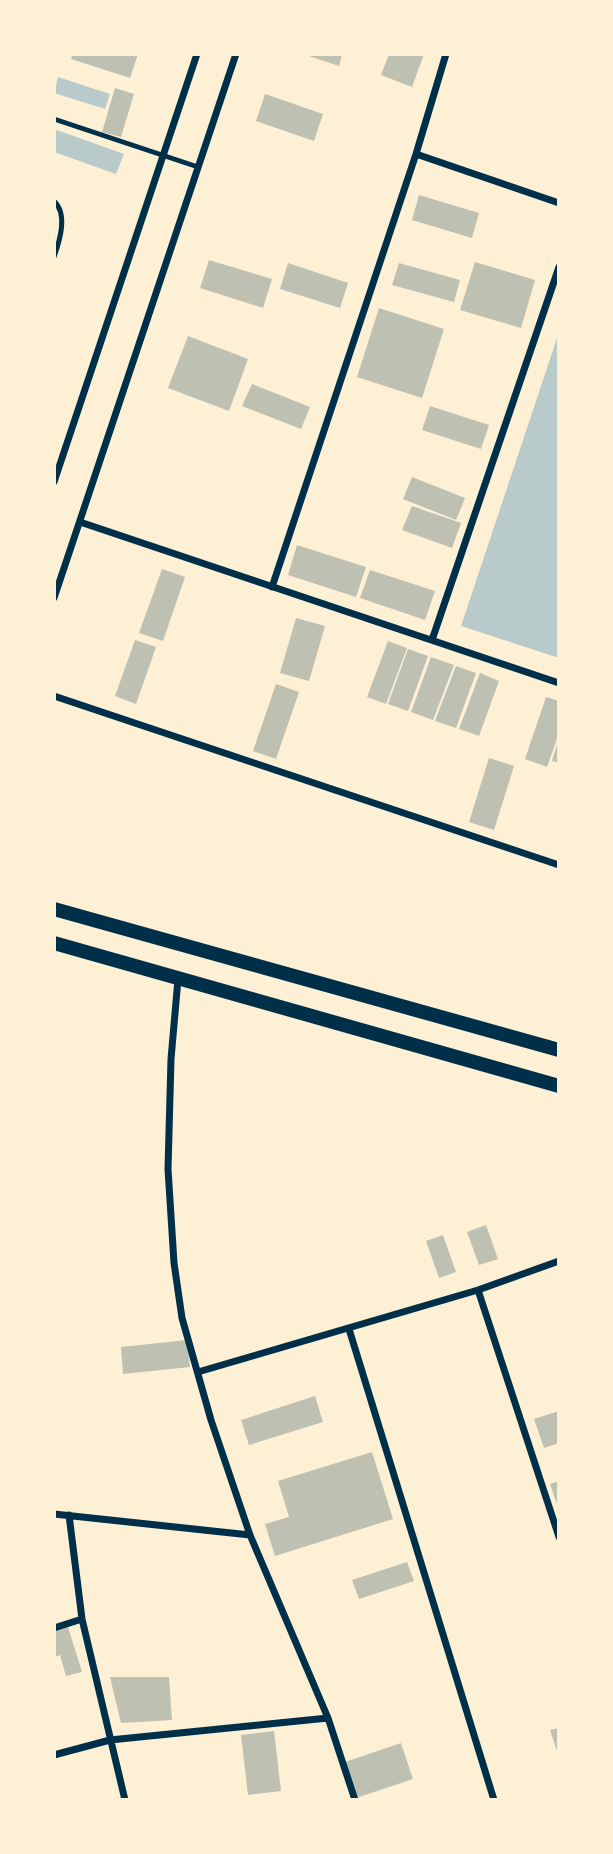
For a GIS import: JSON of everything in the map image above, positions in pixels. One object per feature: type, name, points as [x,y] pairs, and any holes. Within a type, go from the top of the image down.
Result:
[{"type":"main road","points":[[54,909],[559,1050]]},
{"type":"main road","points":[[54,943],[559,1086]]},
{"type":"street","points":[[54,482],[197,54]]},
{"type":"street","points":[[54,598],[236,54]]},
{"type":"street","points":[[272,587],[416,154],[446,54]]},
{"type":"street","points":[[416,154],[559,203]]},
{"type":"street","points":[[432,640],[559,267]]},
{"type":"street","points":[[80,522],[559,683]]},
{"type":"street","points":[[54,696],[559,865]]},
{"type":"street","points":[[178,979],[169,1106],[169,1206],[181,1318],[211,1420],[250,1535],[328,1718],[355,1800]]},
{"type":"street","points":[[198,1372],[478,1290],[559,1261]]},
{"type":"street","points":[[478,1290],[559,1537]]},
{"type":"street","points":[[349,1329],[494,1800]]},
{"type":"street","points":[[54,1514],[250,1535]]},
{"type":"street","points":[[69,1516],[82,1619],[125,1800]]},
{"type":"street","points":[[54,1628],[82,1619]]},
{"type":"street","points":[[54,1755],[110,1740],[328,1718]]},
{"type":"lane","points":[[54,119],[198,167]]},
{"type":"lane","points":[[54,201],[58,204],[62,220],[54,257]]},
{"type":"shaded area","points":[[58,77],[110,94],[105,109],[54,93]]},
{"type":"shaded area","points":[[54,129],[124,154],[116,174],[54,152]]},
{"type":"shaded area","points":[[559,332],[559,658],[461,626]]},
{"type":"building","points":[[73,54],[138,54],[130,78],[71,59]]},
{"type":"building","points":[[303,54],[342,54],[339,66]]},
{"type":"building","points":[[389,54],[424,54],[412,87],[381,75]]},
{"type":"building","points":[[115,88],[134,94],[121,137],[102,132]]},
{"type":"building","points":[[265,94],[323,114],[314,141],[256,121]]},
{"type":"building","points":[[419,195],[479,213],[472,238],[412,220]]},
{"type":"building","points":[[209,260],[272,279],[263,308],[200,288]]},
{"type":"building","points":[[475,262],[535,280],[521,328],[460,310]]},
{"type":"building","points":[[288,263],[348,283],[340,308],[280,289]]},
{"type":"building","points":[[399,263],[460,280],[454,302],[392,285]]},
{"type":"building","points":[[379,308],[444,329],[422,398],[357,377]]},
{"type":"building","points":[[188,336],[248,359],[229,411],[168,388]]},
{"type":"building","points":[[252,384],[310,407],[301,429],[242,406]]},
{"type":"building","points":[[430,406],[489,425],[481,449],[422,430]]},
{"type":"building","points":[[412,477],[465,498],[456,520],[403,499]]},
{"type":"building","points":[[412,506],[461,523],[452,548],[402,530]]},
{"type":"building","points":[[297,545],[366,567],[356,597],[288,575]]},
{"type":"building","points":[[162,569],[185,577],[163,641],[139,633]]},
{"type":"building","points":[[370,570],[435,591],[425,620],[360,598]]},
{"type":"building","points":[[296,618],[325,626],[309,681],[280,673]]},
{"type":"building","points":[[135,640],[156,647],[136,704],[115,696]]},
{"type":"building","points":[[388,641],[407,648],[386,704],[367,697]]},
{"type":"building","points":[[408,649],[428,656],[408,711],[388,704]]},
{"type":"building","points":[[431,657],[454,665],[433,720],[411,712]]},
{"type":"building","points":[[456,666],[476,673],[456,728],[435,721]]},
{"type":"building","points":[[480,673],[499,681],[479,736],[459,729]]},
{"type":"building","points":[[276,684],[299,692],[276,759],[253,751]]},
{"type":"building","points":[[546,697],[559,701],[559,733],[547,767],[525,759]]},
{"type":"building","points":[[559,741],[559,763],[552,761]]},
{"type":"building","points":[[489,758],[514,766],[494,830],[469,822]]},
{"type":"building","points":[[486,1225],[498,1259],[479,1265],[467,1232]]},
{"type":"building","points":[[443,1235],[456,1272],[439,1278],[426,1241]]},
{"type":"building","points":[[187,1340],[190,1367],[123,1374],[121,1347]]},
{"type":"building","points":[[315,1396],[323,1422],[249,1445],[241,1420]]},
{"type":"building","points":[[559,1411],[559,1443],[544,1448],[534,1419]]},
{"type":"building","points":[[372,1452],[393,1519],[275,1556],[265,1524],[289,1517],[278,1481]]},
{"type":"building","points":[[559,1481],[559,1507],[558,1507],[550,1484]]},
{"type":"building","points":[[407,1562],[414,1581],[359,1599],[352,1580]]},
{"type":"building","points":[[68,1627],[82,1672],[66,1676],[60,1655],[54,1657],[54,1631]]},
{"type":"building","points":[[110,1677],[169,1677],[172,1720],[121,1723]]},
{"type":"building","points":[[559,1728],[559,1754],[558,1754],[550,1730]]},
{"type":"building","points":[[274,1731],[281,1791],[248,1795],[241,1735]]},
{"type":"building","points":[[401,1743],[413,1779],[356,1798],[345,1762]]}]
